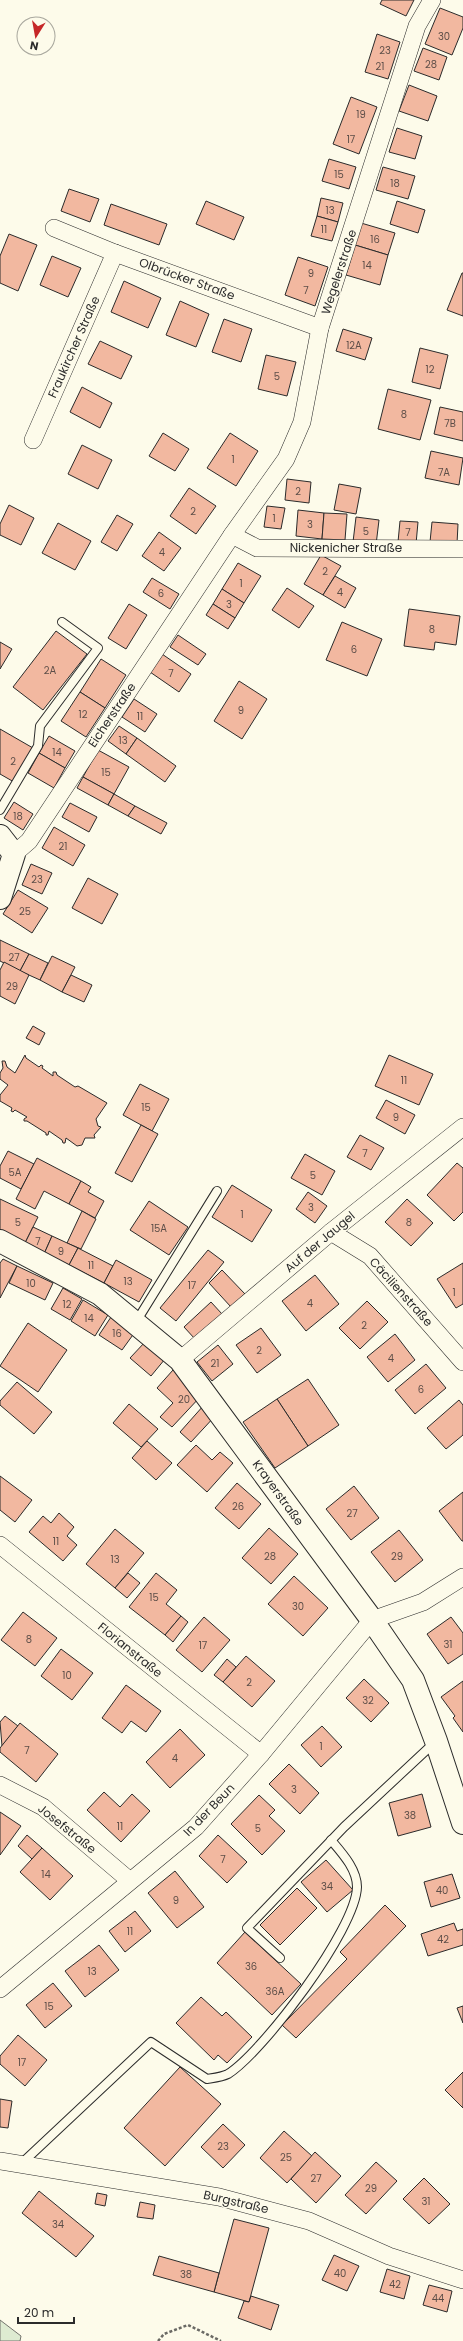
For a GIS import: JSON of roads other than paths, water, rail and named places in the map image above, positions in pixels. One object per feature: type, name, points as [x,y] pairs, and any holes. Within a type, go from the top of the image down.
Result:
[{"type":"street","name":"Wegelerstraße","points":[[232,534],[286,460],[302,422],[320,328],[417,26],[432,0]]},
{"type":"street","name":"Olbrücker Straße","points":[[54,228],[115,253],[320,328]]},
{"type":"street","name":"Fraukircher Straße","points":[[33,440],[115,253]]},
{"type":"street","name":"Nickenicher Straße","points":[[232,534],[257,548],[463,549]]},
{"type":"street","name":"Eicherstraße","points":[[0,898],[14,854],[28,841],[232,534]]},
{"type":"street","points":[[0,836],[14,854]]},
{"type":"street","name":"Auf der Jaugel","points":[[180,1360],[332,1232],[463,1127]]},
{"type":"street","name":"Cäcilienstraße","points":[[332,1232],[370,1256],[463,1362]]},
{"type":"street","name":"Krayerstraße","points":[[0,1241],[100,1294],[180,1360],[372,1620],[413,1680],[436,1741],[463,1823]]},
{"type":"street","name":"Florianstraße","points":[[0,1545],[261,1754]]},
{"type":"street","points":[[372,1620],[424,1602],[463,1577]]},
{"type":"street","name":"In der Beun","points":[[0,1989],[129,1880],[196,1827],[261,1754],[372,1620]]},
{"type":"street","name":"Josefstraße","points":[[0,1785],[43,1807],[129,1880]]},
{"type":"street","name":"Burgstraße","points":[[0,2161],[219,2197],[309,2221],[389,2256],[463,2280]]},
{"type":"lane","points":[[0,810],[38,746],[40,726],[98,648],[62,622]]},
{"type":"lane","points":[[136,1323],[217,1191]]},
{"type":"lane","points":[[280,1958],[247,1928],[332,1840],[436,1741]]},
{"type":"lane","points":[[21,2164],[152,2042],[207,2079],[227,2075],[259,2044],[314,1979],[351,1908],[357,1888],[356,1876],[344,1855],[332,1840]]}]
